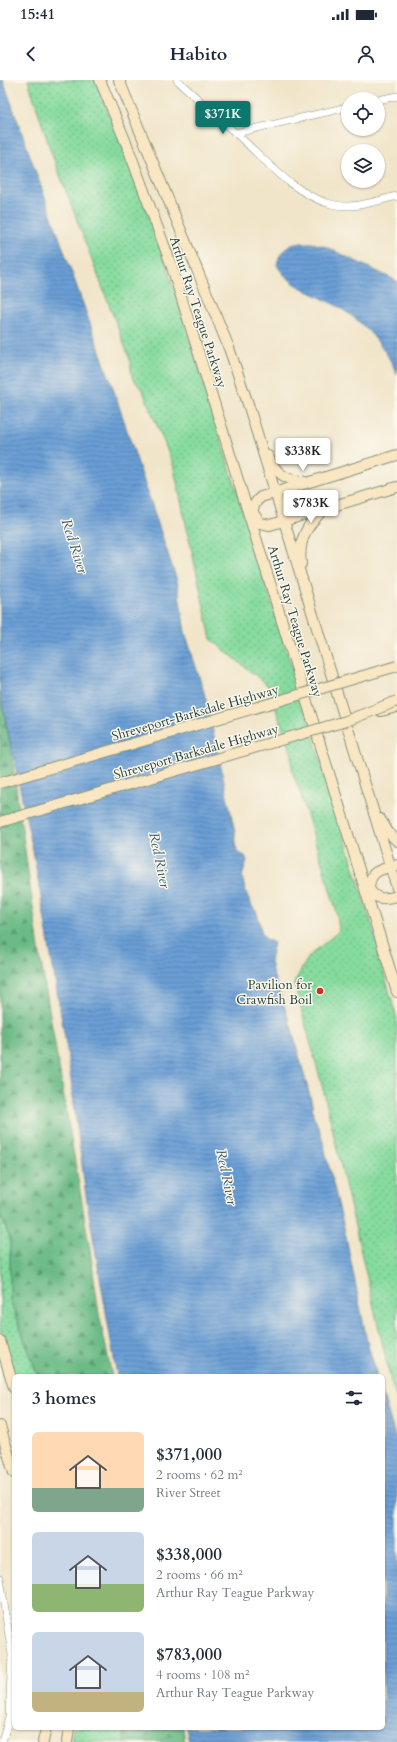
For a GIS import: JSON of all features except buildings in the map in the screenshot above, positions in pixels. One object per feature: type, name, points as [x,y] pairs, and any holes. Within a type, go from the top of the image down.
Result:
[{"type":"street","name":"Arthur Ray Teague Parkway","points":[[100,80],[127,145],[160,232],[397,992]]},
{"type":"street","name":"Arthur Ray Teague Parkway","points":[[119,80],[229,348],[249,407],[283,522],[370,800],[394,866],[397,888]]},
{"type":"street","points":[[176,80],[282,176],[309,195],[331,204],[359,205],[397,196]]},
{"type":"street","points":[[385,99],[397,96]]},
{"type":"street","points":[[236,133],[341,109]]},
{"type":"street","points":[[249,407],[275,470],[285,478],[291,480],[312,480]]},
{"type":"street","points":[[252,526],[252,512],[254,504],[259,498],[312,480],[397,455]]},
{"type":"street","points":[[244,499],[258,521],[264,525],[272,525],[397,487]]},
{"type":"street","points":[[306,593],[300,558],[301,543],[308,526],[324,509]]},
{"type":"street","name":"Shreveport-Barksdale Highway","points":[[0,783],[397,666]]},
{"type":"street","name":"Shreveport Barksdale Highway","points":[[0,822],[346,721],[397,701]]},
{"type":"street","points":[[346,721],[397,707]]},
{"type":"street","points":[[370,800],[386,829],[397,841]]},
{"type":"street","points":[[369,902],[369,881],[373,874],[394,866]]},
{"type":"street","points":[[361,876],[375,896],[381,899],[397,896]]},
{"type":"street","points":[[0,1341],[12,1381]]},
{"type":"street","points":[[0,1426],[12,1467]]},
{"type":"street","points":[[0,1578],[12,1656],[9,1717],[2,1742]]},
{"type":"street","points":[[43,1742],[46,1730]]},
{"type":"street","points":[[67,1742],[69,1730]]},
{"type":"green space","points":[[28,80],[95,80],[132,169],[167,266],[379,948],[377,950],[397,1018],[397,1400],[392,1385],[323,1089],[294,983],[309,956],[339,931],[337,913],[292,770],[292,754],[267,685],[211,639],[173,464],[143,391],[132,377],[130,360],[50,149]]},
{"type":"green space","points":[[0,693],[9,738],[40,956],[90,1250],[99,1314],[112,1374],[37,1374],[10,1301],[10,1239],[0,1214]]},
{"type":"green space","points":[[0,1214],[10,1239],[10,1301],[37,1374],[13,1374],[0,1329]]},
{"type":"green space","points":[[73,1730],[122,1730],[125,1742],[71,1742]]},
{"type":"green space","points":[[122,1730],[183,1730],[185,1742],[125,1742]]},
{"type":"water","name":"Red River","points":[[0,80],[3,80],[112,385],[177,581],[185,632],[206,699],[235,832],[237,852],[245,856],[247,860],[242,877],[246,892],[257,913],[262,934],[266,939],[274,943],[270,961],[272,971],[291,1026],[312,1104],[313,1114],[321,1134],[345,1232],[367,1341],[376,1374],[117,1374],[86,1196],[67,1050],[34,856],[0,693]]},
{"type":"water","points":[[295,243],[311,243],[324,246],[397,281],[397,375],[382,347],[361,323],[337,306],[299,286],[283,273],[277,265],[279,257],[285,249]]},
{"type":"water","points":[[385,1402],[397,1443],[397,1742],[189,1742],[186,1730],[385,1730]]},
{"type":"place","name":"Pavilion for Crawfish Boil","points":[[320,991]]}]
